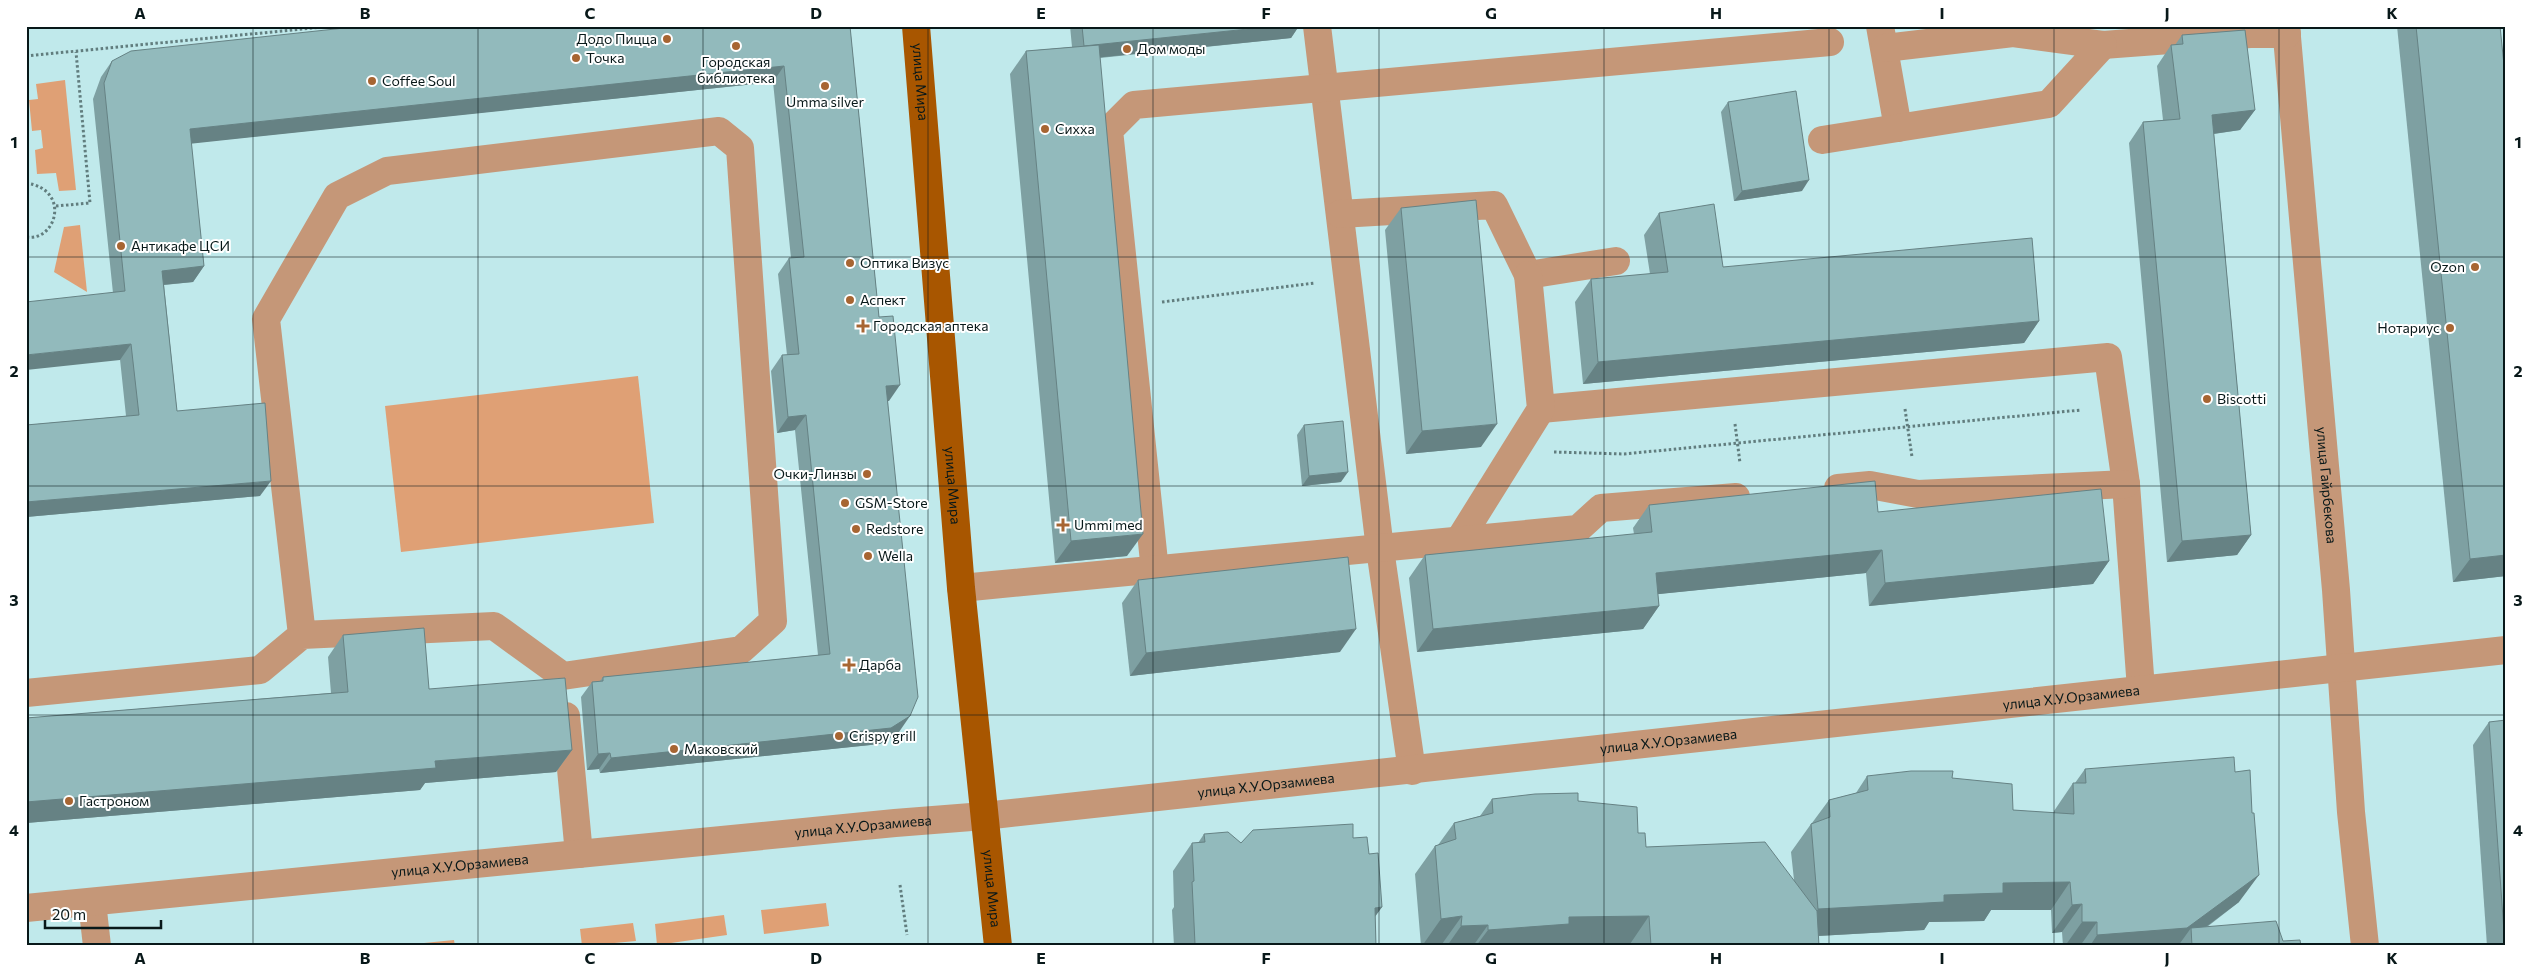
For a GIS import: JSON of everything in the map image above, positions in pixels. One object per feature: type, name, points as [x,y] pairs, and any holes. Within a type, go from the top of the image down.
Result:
[{"type":"main road","name":"улица Мира","points":[[916,26],[961,588],[998,946]]},
{"type":"street","points":[[1317,26],[1380,549],[1412,771]]},
{"type":"street","points":[[1898,128],[1882,37],[2013,33],[2103,45],[2287,30]]},
{"type":"street","name":"улица Гайрбекова","points":[[2287,30],[2336,590],[2351,812],[2365,946]]},
{"type":"street","points":[[1155,571],[1109,130],[1134,105],[1830,42]]},
{"type":"street","points":[[1822,140],[2049,104],[2103,45]]},
{"type":"street","points":[[26,693],[260,670],[302,635],[494,626],[563,676],[741,650],[773,621],[740,148],[719,131],[387,171],[337,196],[266,319],[302,635]]},
{"type":"street","points":[[1340,214],[1494,205],[1528,275],[1541,409],[1458,542]]},
{"type":"street","points":[[1528,275],[1616,261]]},
{"type":"street","points":[[1541,409],[2108,357],[2126,484],[2141,689]]},
{"type":"street","points":[[1813,490],[1870,485],[1918,494],[2126,484]]},
{"type":"street","points":[[961,588],[1155,571],[1578,529],[1601,508],[1755,495]]},
{"type":"street","name":"улица Х.У.Орзамиева","points":[[26,908],[895,823],[984,816],[1412,771],[2340,666],[2506,650]]},
{"type":"street","points":[[563,676],[579,854]]},
{"type":"street","points":[[92,902],[97,946]]},
{"type":"path","points":[[26,56],[333,26]]},
{"type":"path","points":[[56,206],[90,203],[76,52]]},
{"type":"path","points":[[26,183],[38,184],[50,193],[56,206],[54,220],[45,232],[32,238],[26,237]]},
{"type":"path","points":[[1127,306],[1347,279]]},
{"type":"path","points":[[1901,376],[1918,494]]},
{"type":"path","points":[[1732,391],[1738,443],[1755,495]]},
{"type":"path","points":[[1514,451],[1624,454],[2115,406]]},
{"type":"path","points":[[900,885],[907,935]]},
{"type":"shaded area","points":[[65,80],[76,190],[59,191],[56,173],[37,174],[35,150],[43,148],[41,130],[32,131],[29,100],[38,99],[36,84]]},
{"type":"shaded area","points":[[80,225],[87,292],[54,272],[64,227]]},
{"type":"shaded area","points":[[638,376],[654,523],[401,552],[385,406]]},
{"type":"shaded area","points":[[826,903],[829,926],[764,934],[761,910]]},
{"type":"shaded area","points":[[724,915],[727,935],[657,945],[655,924]]},
{"type":"shaded area","points":[[633,923],[636,941],[582,946],[580,929]]},
{"type":"shaded area","points":[[454,940],[455,946],[404,946],[404,945]]},
{"type":"building","points":[[363,26],[850,26],[879,317],[893,316],[900,385],[886,386],[918,697],[910,716],[891,728],[611,758],[610,753],[598,754],[592,682],[603,681],[603,677],[830,654],[806,415],[788,417],[782,355],[799,354],[789,258],[804,257],[784,66],[190,129],[204,266],[162,271],[177,411],[265,403],[271,481],[26,502],[26,425],[139,415],[131,344],[26,355],[26,302],[125,291],[104,83],[112,61],[131,51]]},
{"type":"building","points":[[1082,26],[1277,26],[1084,46]]},
{"type":"building","points":[[2416,26],[2500,26],[2506,85],[2506,555],[2470,559]]},
{"type":"building","points":[[2245,30],[2255,110],[2212,115],[2251,535],[2182,541],[2143,122],[2180,119],[2171,45],[2183,44],[2182,35]]},
{"type":"building","points":[[1099,45],[1143,534],[1071,541],[1026,51]]},
{"type":"building","points":[[1796,91],[1809,180],[1742,191],[1728,102]]},
{"type":"building","points":[[1476,200],[1497,424],[1422,431],[1401,208]]},
{"type":"building","points":[[1714,204],[1723,267],[2032,238],[2039,321],[1598,362],[1591,279],[1668,272],[1659,213]]},
{"type":"building","points":[[1343,421],[1348,472],[1309,476],[1304,425]]},
{"type":"building","points":[[1875,481],[1878,512],[2101,489],[2109,561],[1885,583],[1882,550],[1656,573],[1659,606],[1433,629],[1425,555],[1652,532],[1649,505]]},
{"type":"building","points":[[1348,557],[1356,629],[1146,653],[1138,580]]},
{"type":"building","points":[[424,628],[429,689],[565,678],[572,750],[435,761],[436,768],[26,802],[26,718],[348,692],[343,635]]},
{"type":"building","points":[[2506,720],[2506,946],[2505,946],[2489,722]]},
{"type":"building","points":[[2234,757],[2235,772],[2250,770],[2252,813],[2254,813],[2259,875],[2187,928],[2097,935],[2097,922],[2082,922],[2082,904],[2072,905],[2070,882],[2003,883],[2003,893],[1944,895],[1944,902],[1818,909],[1811,824],[1830,817],[1829,800],[1868,790],[1867,776],[1911,771],[1953,771],[1952,778],[2012,784],[2013,810],[2074,814],[2073,783],[2086,783],[2085,769]]},
{"type":"building","points":[[1578,793],[1578,801],[1637,807],[1638,833],[1645,833],[1646,847],[1765,842],[1817,911],[1819,946],[1651,946],[1649,916],[1569,917],[1569,924],[1488,930],[1488,925],[1461,926],[1462,916],[1441,919],[1435,846],[1456,839],[1454,823],[1493,813],[1492,799],[1535,794]]},
{"type":"building","points":[[1353,824],[1353,838],[1367,837],[1369,854],[1378,853],[1382,907],[1375,908],[1376,946],[1199,946],[1195,944],[1192,843],[1205,842],[1204,834],[1228,832],[1241,843],[1253,830]]},
{"type":"building","points":[[2276,921],[2283,941],[2300,940],[2301,946],[2192,946],[2191,928]]},
{"type":"place","name":"Додо Пицца","points":[[667,39]]},
{"type":"place","name":"Городская библиотека","points":[[736,46]]},
{"type":"place","name":"Дом моды","points":[[1127,49]]},
{"type":"place","name":"Точка","points":[[576,58]]},
{"type":"place","name":"Coffee Soul","points":[[372,81]]},
{"type":"place","name":"Umma silver","points":[[825,86]]},
{"type":"place","name":"Сихха","points":[[1045,129]]},
{"type":"place","name":"Антикафе ЦСИ","points":[[121,246]]},
{"type":"place","name":"Оптика Визус","points":[[850,263]]},
{"type":"place","name":"Ozon","points":[[2475,267]]},
{"type":"place","name":"Аспект","points":[[850,300]]},
{"type":"place","name":"Городская аптека","points":[[863,326]]},
{"type":"place","name":"Нотариус","points":[[2450,328]]},
{"type":"place","name":"Biscotti","points":[[2207,399]]},
{"type":"place","name":"Очки-Линзы","points":[[867,474]]},
{"type":"place","name":"GSM-Store","points":[[845,503]]},
{"type":"place","name":"Ummi med","points":[[1063,525]]},
{"type":"place","name":"Redstore","points":[[856,529]]},
{"type":"place","name":"Wella","points":[[868,556]]},
{"type":"place","name":"Дарба","points":[[849,665]]},
{"type":"place","name":"Crispy grill","points":[[839,736]]},
{"type":"place","name":"Маковский","points":[[674,749]]},
{"type":"place","name":"Гастроном","points":[[69,801]]}]
